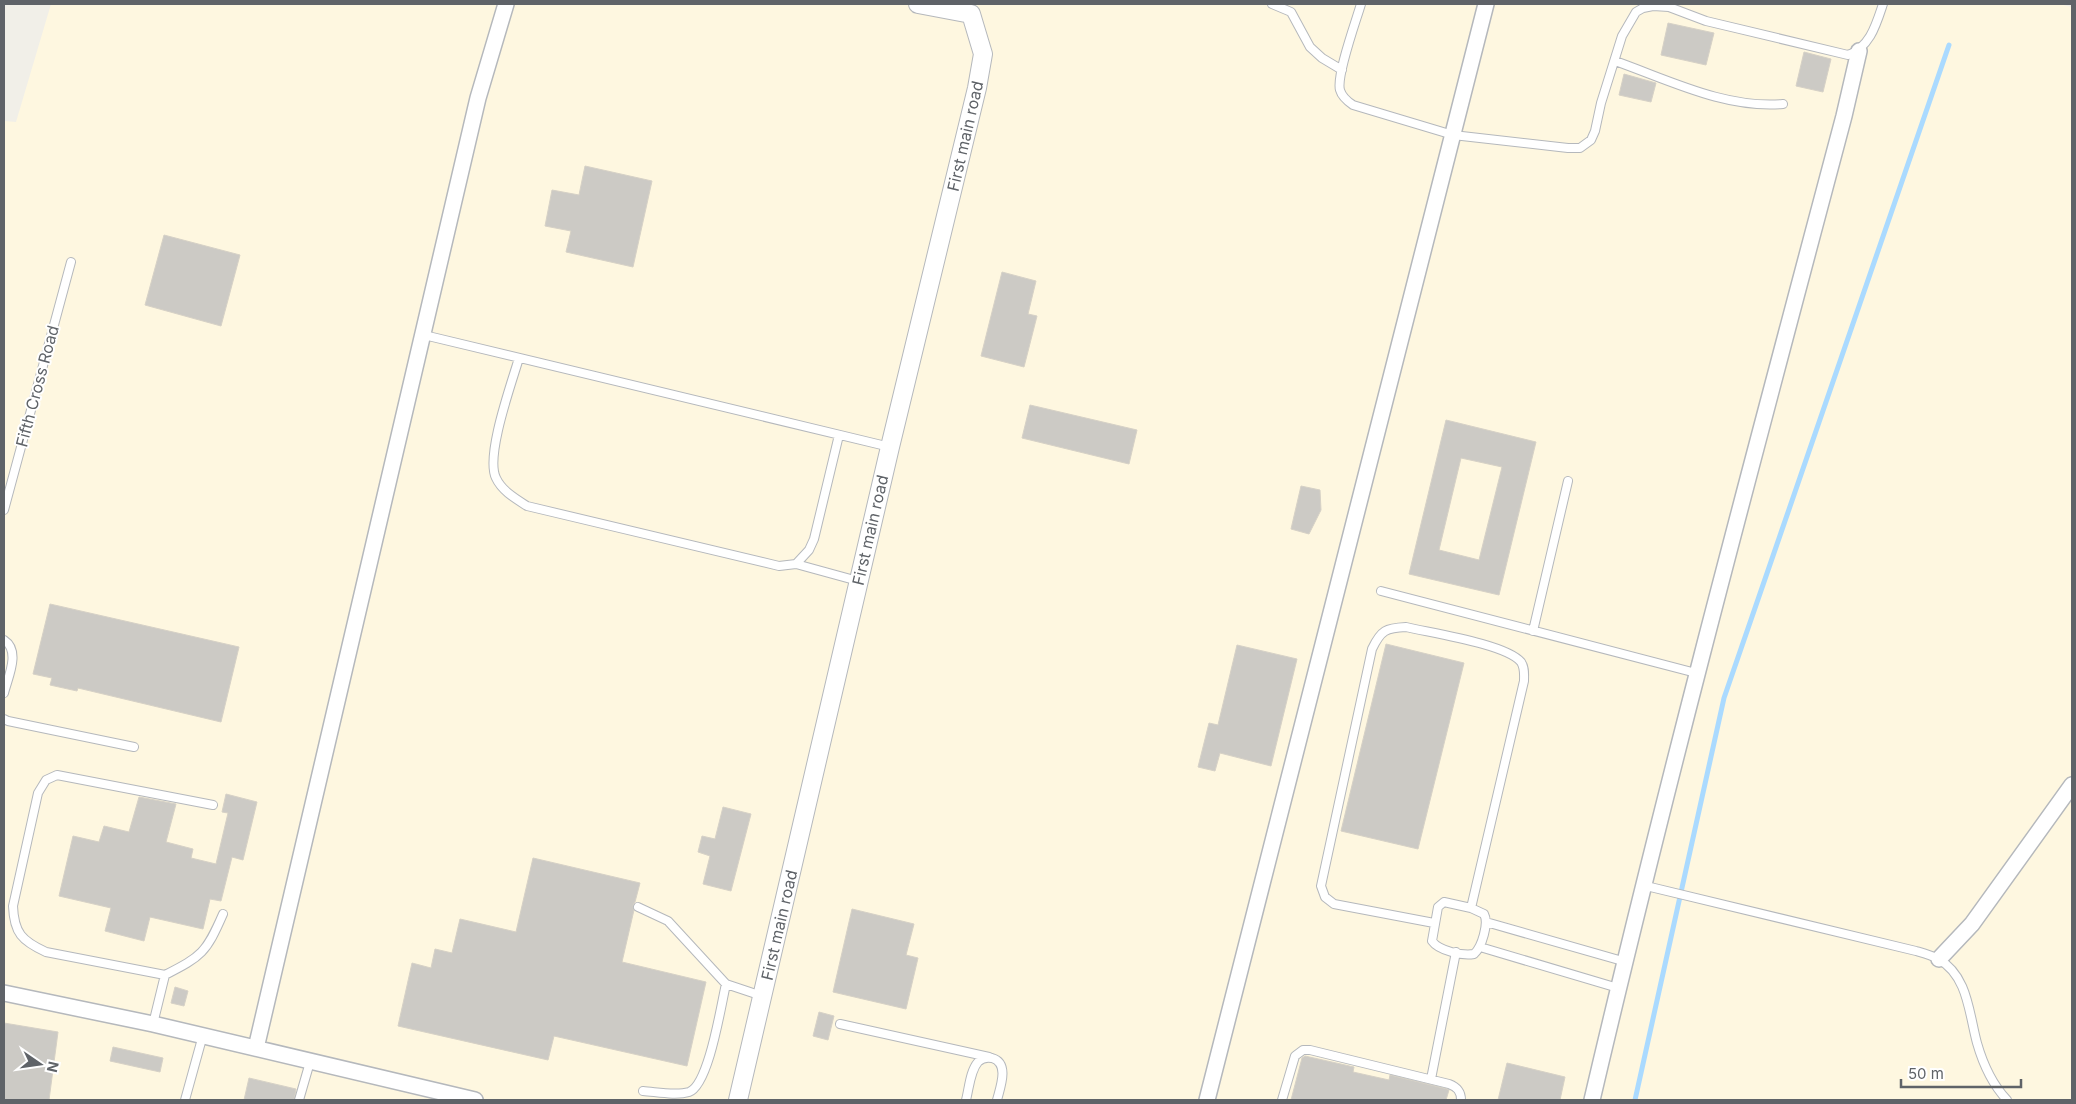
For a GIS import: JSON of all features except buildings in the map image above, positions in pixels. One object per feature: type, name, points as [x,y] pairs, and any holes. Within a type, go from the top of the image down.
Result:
[{"type":"street","points":[[256,1048],[478,98],[506,4]]},
{"type":"street","name":"First main road","points":[[738,1100],[858,581],[983,54],[971,14],[918,4]]},
{"type":"street","points":[[1207,1100],[1486,4]]},
{"type":"street","points":[[1592,1100],[1618,988],[1626,962],[1642,885],[1859,51]]},
{"type":"street","points":[[1939,959],[1972,924],[2072,785]]},
{"type":"street","points":[[4,993],[203,1035],[475,1100]]},
{"type":"lane","points":[[1272,4],[1292,12],[1310,47],[1322,58],[1342,70]]},
{"type":"lane","points":[[1360,4],[1342,70],[1340,89],[1344,98],[1353,105],[1453,135],[1580,148],[1591,140],[1595,132],[1601,103],[1622,36],[1636,12],[1643,8],[1653,6],[1668,8],[1706,21],[1848,55],[1859,51],[1866,44],[1883,4]]},
{"type":"lane","points":[[1615,61],[1724,100],[1762,106],[1783,104]]},
{"type":"lane","name":"Fifth Cross Road","points":[[4,510],[71,262]]},
{"type":"lane","points":[[424,335],[890,447]]},
{"type":"lane","points":[[519,358],[500,421],[495,442],[494,462],[495,477],[502,487],[514,498],[527,506],[779,566],[796,564],[858,581]]},
{"type":"lane","points":[[796,564],[809,550],[814,539],[838,435]]},
{"type":"lane","points":[[1533,631],[1568,481]]},
{"type":"lane","points":[[1381,591],[1696,673]]},
{"type":"lane","points":[[1434,923],[1334,904],[1325,897],[1321,886],[1372,649],[1378,635],[1390,628],[1406,627],[1502,650],[1520,662],[1524,669],[1524,681],[1471,908]]},
{"type":"lane","points":[[4,640],[12,648],[13,654],[4,692]]},
{"type":"lane","points":[[4,719],[134,747]]},
{"type":"lane","points":[[213,805],[57,775],[46,780],[38,793],[13,906],[14,921],[20,936],[29,945],[46,952],[165,975],[194,960],[209,945],[223,914]]},
{"type":"lane","points":[[1642,885],[1916,951],[1939,959],[1956,975],[1968,998],[1977,1043],[1988,1073],[2007,1100]]},
{"type":"lane","points":[[1444,902],[1471,908],[1484,914],[1486,922],[1480,947],[1474,954],[1456,952],[1434,944],[1432,936],[1434,923],[1438,907],[1444,902]]},
{"type":"lane","points":[[638,907],[668,921],[726,984],[762,996]]},
{"type":"lane","points":[[1486,922],[1626,962]]},
{"type":"lane","points":[[1480,947],[1618,988]]},
{"type":"lane","points":[[1432,1079],[1456,952]]},
{"type":"lane","points":[[154,1024],[165,975]]},
{"type":"lane","points":[[643,1091],[679,1093],[691,1091],[700,1082],[706,1068],[726,984]]},
{"type":"lane","points":[[840,1024],[997,1060],[1001,1064],[1002,1070],[997,1100]]},
{"type":"lane","points":[[184,1100],[203,1035]]},
{"type":"lane","points":[[1282,1100],[1295,1056],[1303,1050],[1310,1050],[1456,1086],[1460,1091],[1461,1100]]},
{"type":"lane","points":[[966,1100],[975,1067],[982,1059],[989,1057]]},
{"type":"lane","points":[[299,1100],[310,1062]]},
{"type":"shaded area","points":[[51,4],[2059,4],[2072,7],[2072,1100],[4,1100],[4,121],[16,122]]},
{"type":"waterway","points":[[1635,1100],[1724,698],[1949,45]]}]
